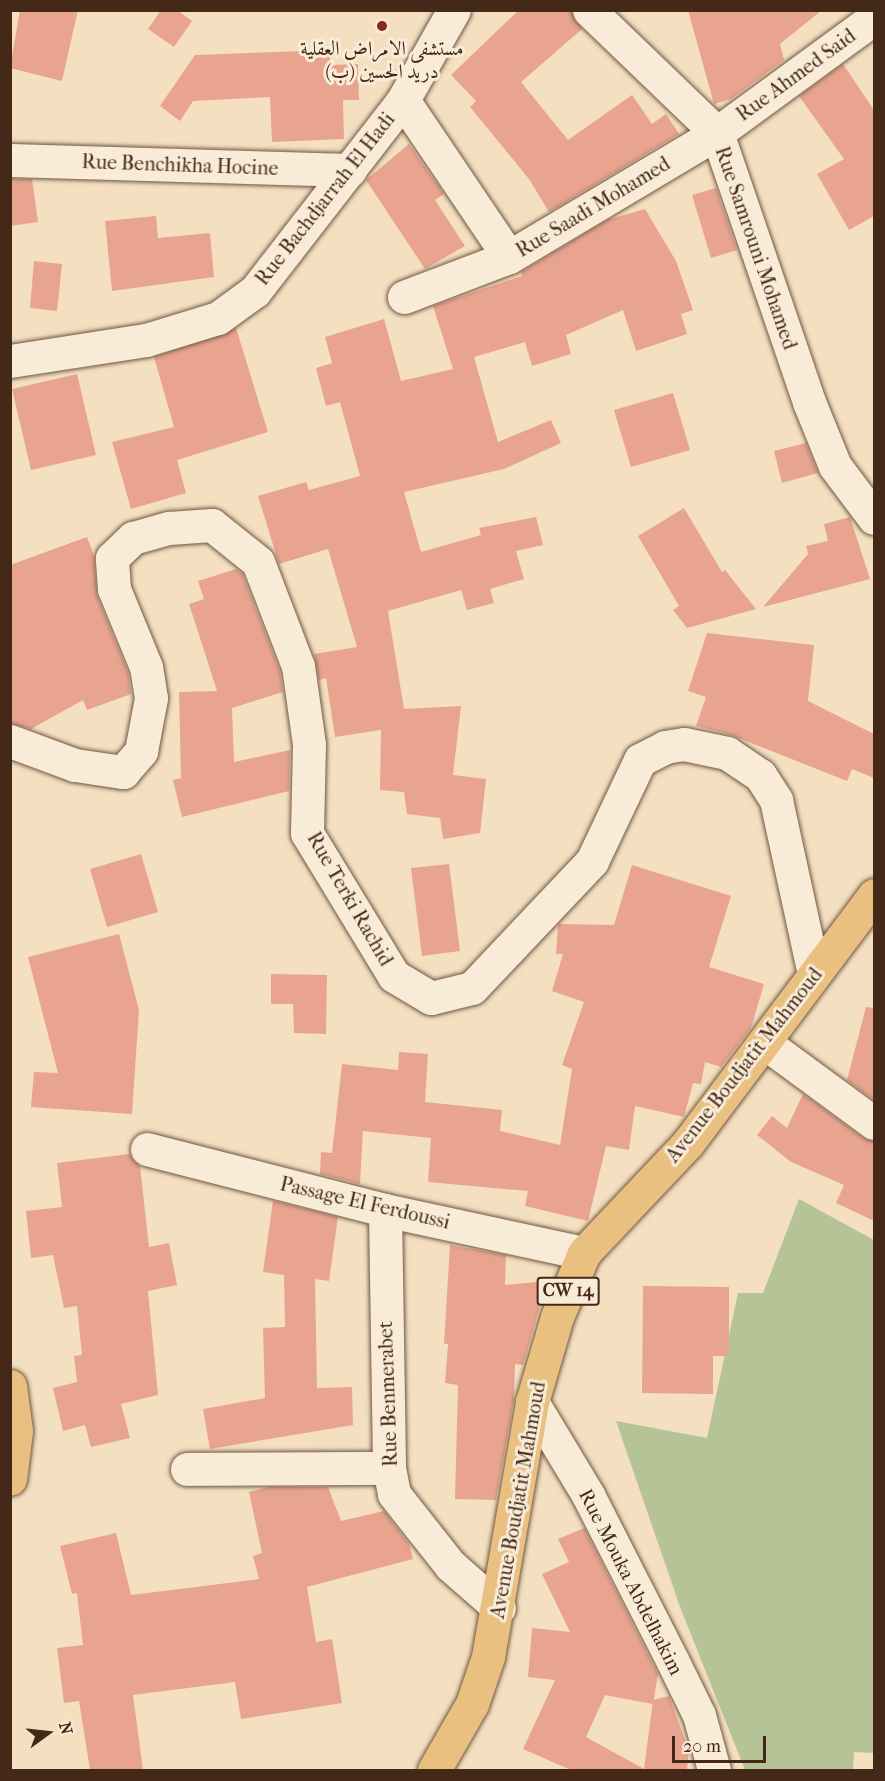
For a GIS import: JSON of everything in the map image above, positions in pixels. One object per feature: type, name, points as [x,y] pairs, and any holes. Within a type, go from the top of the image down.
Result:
[{"type":"main road","name":"Avenue Boudjatit Mahmoud","points":[[434,1770],[472,1704],[499,1608],[532,1402],[557,1317],[584,1253],[688,1143],[874,895]]},
{"type":"main road","points":[[10,1386],[16,1431],[10,1479]]},
{"type":"street","name":"Rue Bachdjarrah El Hadi","points":[[10,361],[146,340],[218,318],[255,291],[403,100],[454,10]]},
{"type":"street","name":"Rue Samrouni Mohamed","points":[[589,10],[717,133],[813,412],[835,466],[874,518]]},
{"type":"street","name":"Rue Ahmed Said","points":[[717,133],[874,18]]},
{"type":"street","name":"Rue Saadi Mohamed","points":[[403,100],[509,257],[717,133]]},
{"type":"street","name":"Rue Benchikha Hocine","points":[[10,160],[350,170]]},
{"type":"street","points":[[404,297],[509,257]]},
{"type":"street","name":"Rue Terki Rachid","points":[[10,741],[75,765],[123,772],[141,751],[151,698],[146,667],[114,589],[112,558],[133,538],[169,528],[212,525],[258,562],[298,666],[309,744],[307,832],[394,976],[431,998],[472,988],[592,861],[640,760],[665,747],[684,744],[726,753],[760,775],[776,800],[814,974]]},
{"type":"street","points":[[765,1043],[874,1123]]},
{"type":"street","name":"Passage El Ferdoussi","points":[[147,1149],[385,1210],[584,1253]]},
{"type":"street","name":"Rue Benmerabet","points":[[385,1210],[389,1468],[394,1494],[450,1565],[499,1608]]},
{"type":"street","name":"Rue Mouka Abdelhakim","points":[[532,1402],[588,1495],[673,1662],[699,1716],[714,1770]]},
{"type":"street","points":[[187,1469],[389,1468]]},
{"type":"green space","points":[[799,1199],[874,1240],[874,1753],[854,1752],[853,1770],[745,1770],[680,1607],[616,1421],[707,1438],[738,1293],[763,1293]]},
{"type":"building","points":[[20,10],[78,10],[62,81],[10,68]]},
{"type":"building","points":[[161,10],[177,10],[192,21],[174,47],[148,29]]},
{"type":"building","points":[[519,10],[571,10],[582,29],[521,82],[568,140],[632,95],[652,124],[666,114],[679,134],[549,212],[529,179],[470,107],[476,101],[451,75]]},
{"type":"building","points":[[688,10],[822,10],[780,44],[784,60],[731,99],[714,104]]},
{"type":"building","points":[[330,50],[330,65],[358,64],[359,100],[343,100],[344,139],[272,142],[270,97],[193,101],[180,121],[160,106],[195,55]]},
{"type":"building","points":[[843,64],[874,110],[874,216],[849,230],[817,174],[844,159],[799,96]]},
{"type":"building","points":[[409,144],[444,194],[435,200],[465,246],[425,269],[366,180]]},
{"type":"building","points":[[10,179],[32,179],[38,222],[10,226]]},
{"type":"building","points":[[716,188],[737,250],[711,258],[692,195]]},
{"type":"building","points":[[645,209],[676,261],[693,310],[681,314],[687,334],[636,351],[623,310],[566,335],[571,354],[532,366],[525,342],[474,357],[498,442],[551,420],[561,443],[504,469],[404,492],[421,552],[481,535],[479,528],[536,517],[543,545],[516,551],[524,579],[490,589],[494,603],[467,610],[461,590],[388,611],[404,709],[461,706],[453,775],[486,779],[480,833],[443,839],[440,818],[407,814],[404,792],[380,790],[381,730],[335,737],[326,678],[319,680],[314,654],[357,647],[328,549],[279,564],[258,496],[306,482],[309,490],[360,476],[340,402],[326,406],[316,368],[332,363],[325,337],[384,319],[401,381],[453,369],[433,306],[522,276],[521,272],[607,220]]},
{"type":"building","points":[[156,216],[158,238],[210,233],[214,277],[112,291],[105,221]]},
{"type":"building","points":[[34,261],[62,264],[57,311],[30,308]]},
{"type":"building","points":[[236,328],[268,432],[177,460],[186,493],[131,509],[112,442],[174,427],[154,357]]},
{"type":"building","points":[[77,374],[96,455],[31,470],[12,389]]},
{"type":"building","points":[[673,393],[690,450],[631,467],[614,410]]},
{"type":"building","points":[[806,443],[818,473],[782,483],[774,451]]},
{"type":"building","points":[[684,508],[722,572],[725,570],[756,609],[687,628],[673,610],[679,606],[638,536]]},
{"type":"building","points":[[850,517],[870,579],[763,607],[808,554],[806,546],[828,541],[824,524]]},
{"type":"building","points":[[87,537],[94,556],[97,596],[128,672],[131,694],[87,710],[83,700],[31,729],[10,723],[10,565]]},
{"type":"building","points":[[236,569],[242,573],[280,671],[283,692],[232,708],[234,762],[290,750],[289,791],[182,817],[173,780],[181,778],[179,692],[217,691],[189,604],[204,599],[198,581]]},
{"type":"building","points":[[707,633],[814,645],[808,701],[874,734],[874,778],[852,769],[847,781],[731,735],[696,726],[706,697],[688,691]]},
{"type":"building","points":[[141,854],[158,912],[107,927],[90,869]]},
{"type":"building","points":[[449,864],[460,951],[422,956],[411,868]]},
{"type":"building","points":[[632,865],[731,896],[709,967],[764,984],[751,1028],[721,1067],[705,1062],[701,1084],[693,1083],[684,1117],[635,1106],[629,1150],[606,1146],[588,1221],[525,1206],[528,1191],[428,1182],[431,1138],[363,1131],[360,1184],[320,1174],[321,1152],[332,1153],[342,1064],[398,1070],[399,1052],[428,1054],[425,1102],[502,1110],[500,1131],[560,1145],[572,1069],[562,1065],[584,1002],[552,991],[563,954],[556,954],[558,924],[614,925]]},
{"type":"building","points":[[119,934],[139,1010],[132,1114],[31,1107],[34,1072],[58,1073],[28,957]]},
{"type":"building","points":[[271,974],[327,975],[326,1034],[294,1033],[293,1004],[271,1004]]},
{"type":"building","points":[[866,1007],[874,1008],[874,1100],[847,1080]]},
{"type":"building","points":[[803,1094],[863,1138],[874,1141],[874,1221],[836,1203],[844,1185],[791,1162],[757,1135],[772,1116],[787,1128]]},
{"type":"building","points":[[129,1154],[140,1166],[149,1247],[169,1243],[177,1285],[148,1291],[158,1395],[121,1404],[130,1438],[91,1447],[85,1425],[63,1431],[53,1388],[77,1382],[74,1356],[82,1355],[77,1306],[64,1308],[53,1255],[31,1258],[26,1211],[62,1207],[57,1163]]},
{"type":"building","points":[[273,1201],[338,1217],[329,1281],[315,1279],[317,1388],[352,1387],[353,1425],[210,1449],[203,1409],[265,1398],[263,1328],[285,1327],[284,1275],[263,1272]]},
{"type":"building","points":[[450,1245],[506,1255],[505,1285],[547,1281],[523,1365],[515,1364],[514,1399],[496,1500],[455,1499],[458,1385],[445,1383],[448,1344],[444,1344]]},
{"type":"building","points":[[643,1286],[729,1287],[729,1356],[713,1356],[713,1394],[642,1393]]},
{"type":"building","points":[[269,1487],[328,1487],[341,1521],[384,1511],[409,1544],[413,1559],[307,1587],[316,1642],[332,1639],[342,1703],[241,1719],[235,1682],[133,1695],[143,1770],[90,1770],[79,1701],[64,1703],[57,1648],[83,1645],[77,1593],[72,1594],[60,1546],[116,1533],[131,1595],[259,1579],[253,1556],[262,1553],[249,1492]]},
{"type":"building","points":[[584,1528],[658,1674],[654,1700],[669,1696],[689,1751],[687,1770],[571,1770],[523,1749],[555,1680],[528,1677],[532,1628],[570,1632],[542,1574],[569,1562],[558,1539]],"holes":[[[605,1695],[652,1704],[644,1769],[586,1737]]]},
{"type":"place","name":"مستشفى الامراض العقلية دريد الحسين (ب)","points":[[382,26]]}]
